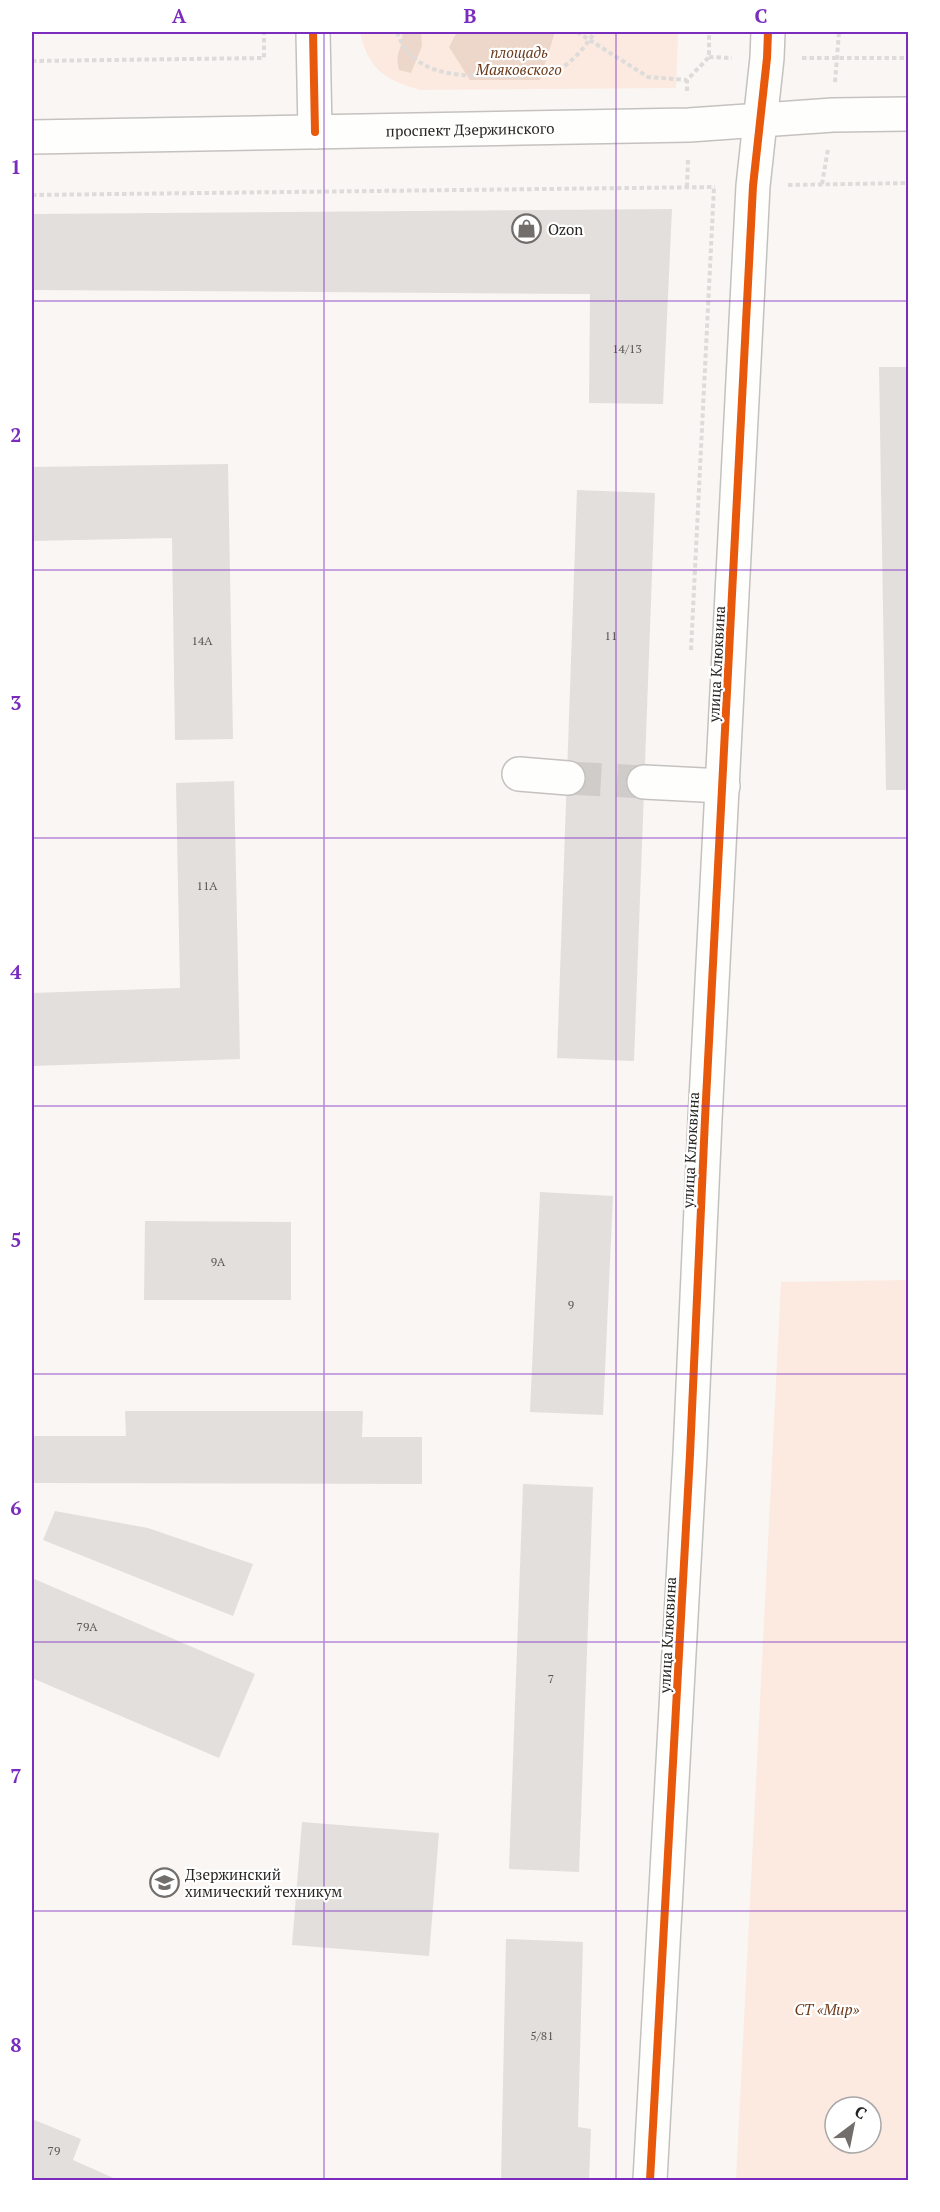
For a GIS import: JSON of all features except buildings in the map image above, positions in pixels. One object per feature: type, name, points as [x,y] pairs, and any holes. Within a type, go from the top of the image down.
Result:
[{"type":"street","points":[[313,32],[315,132]]},
{"type":"street","name":"улица Клюквина","points":[[650,2181],[690,1466],[704,1131],[753,186],[767,45]]},
{"type":"street","name":"проспект Дзержинского","points":[[32,137],[677,125],[832,115],[909,114]]},
{"type":"street","points":[[519,774],[568,778]]},
{"type":"street","points":[[644,782],[723,786]]},
{"type":"path","points":[[32,61],[264,58],[264,32]]},
{"type":"path","points":[[398,32],[402,45],[412,57],[428,67],[456,76],[542,76],[561,68],[573,58],[595,32]]},
{"type":"path","points":[[577,32],[648,77],[687,80],[709,57],[767,45],[909,58]]},
{"type":"path","points":[[709,32],[709,57]]},
{"type":"path","points":[[822,184],[909,183]]},
{"type":"path","points":[[32,195],[687,187]]},
{"type":"green space","name":"площадь Маяковского","points":[[360,32],[678,32],[676,88],[420,90],[397,82],[380,71],[368,55]]},
{"type":"green space","points":[[402,32],[421,32],[422,46],[411,73],[399,70],[398,54]]},
{"type":"green space","points":[[457,32],[555,32],[540,80],[470,80],[449,47]]},
{"type":"green space","name":"СТ «Мир»","points":[[908,1280],[908,2180],[736,2180],[781,1282]]},
{"type":"tunnel","points":[[568,778],[644,782]]},
{"type":"cycle path","points":[[313,32],[315,132]]},
{"type":"cycle path","points":[[650,2180],[690,1454],[753,186],[768,32]]},
{"type":"place","name":"Ozon","points":[[527,229]]},
{"type":"place","name":"Дзержинский химический техникум","points":[[164,1883]]}]
